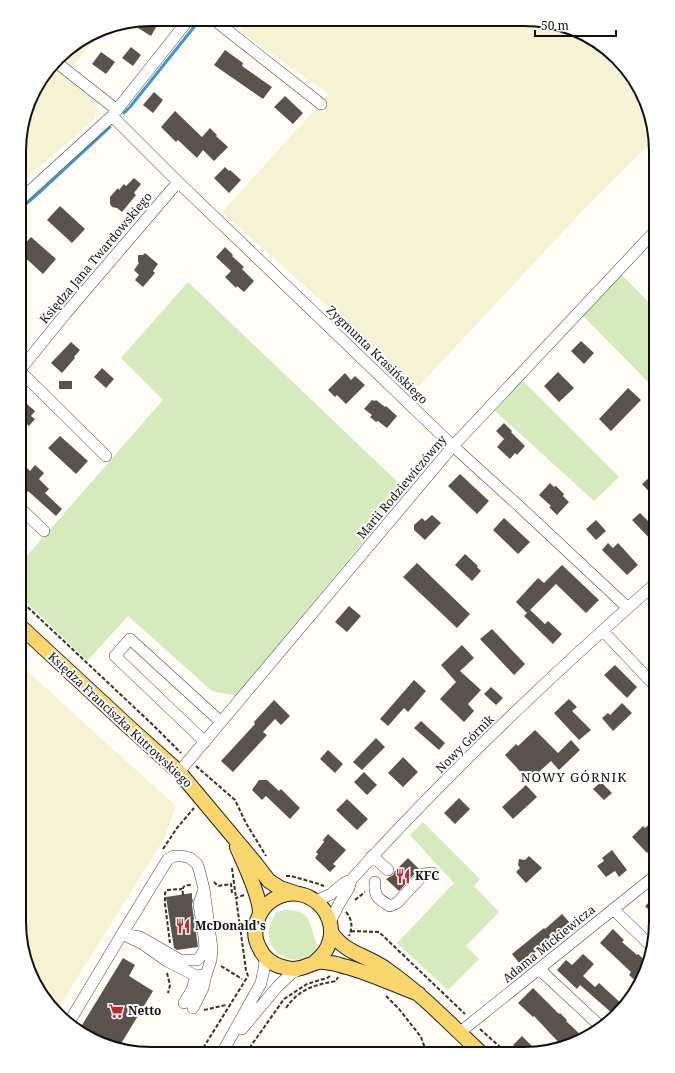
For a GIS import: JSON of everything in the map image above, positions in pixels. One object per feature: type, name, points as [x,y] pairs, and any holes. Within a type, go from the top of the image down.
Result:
[{"type":"main road","name":"Księdza Franciszka Kutrowskiego","points":[[26,631],[179,772],[270,881],[280,888],[295,893]]},
{"type":"main road","name":"Księdza Franciszka Kutrowskiego","points":[[233,836],[253,885],[260,907],[260,913]]},
{"type":"main road","points":[[331,927],[330,941],[322,956],[315,962],[300,969],[284,968],[269,961],[260,949],[255,934],[260,913],[266,904],[275,898],[284,894],[295,893],[316,901],[325,910],[336,940],[344,947],[385,968],[419,994],[474,1047]]},
{"type":"main road","points":[[315,962],[336,963],[365,972],[419,994]]},
{"type":"street","points":[[26,194],[114,113],[183,26]]},
{"type":"street","points":[[223,26],[321,104]]},
{"type":"street","name":"Zygmunta Krasińskiego","points":[[61,66],[114,113],[178,182],[454,446],[628,608]]},
{"type":"street","name":"Księdza Jana Twardowskiego","points":[[26,363],[67,312],[178,182]]},
{"type":"street","name":"Marii Rodziewiczówny","points":[[179,772],[454,446],[649,237]]},
{"type":"street","points":[[26,376],[106,456]]},
{"type":"street","points":[[26,514],[44,531]]},
{"type":"street","name":"Nowy Górnik","points":[[316,901],[331,894],[350,880],[483,743],[649,589]]},
{"type":"street","points":[[603,631],[649,680]]},
{"type":"street","points":[[205,742],[115,656],[130,639],[221,722]]},
{"type":"street","points":[[71,1018],[168,859],[174,856],[190,858],[197,864],[204,889],[212,948],[211,960],[192,990],[193,1007]]},
{"type":"street","points":[[372,856],[388,870]]},
{"type":"street","points":[[375,882],[375,895],[390,906],[397,903],[424,874],[432,873]]},
{"type":"street","name":"Nowy Górnik","points":[[331,927],[339,904],[349,888],[350,880]]},
{"type":"street","name":"Adama Mickiewicza","points":[[459,1033],[649,881]]},
{"type":"street","points":[[168,958],[197,960],[204,951],[204,937],[199,904],[204,889]]},
{"type":"street","points":[[613,909],[648,943]]},
{"type":"street","points":[[122,934],[201,976]]},
{"type":"street","points":[[226,1047],[261,983],[265,961],[264,955]]},
{"type":"street","points":[[227,1047],[278,986],[292,973],[300,969]]},
{"type":"street","points":[[539,970],[597,1023]]},
{"type":"path","points":[[26,605],[154,725],[189,761],[235,800],[246,823],[269,861]]},
{"type":"path","points":[[280,876],[291,876],[320,884],[326,888]]},
{"type":"path","points":[[168,993],[170,985],[165,964],[172,952],[165,904],[165,893],[167,890],[182,888]]},
{"type":"path","points":[[352,903],[365,892]]},
{"type":"path","points":[[341,907],[350,917],[351,931],[379,932],[466,1014],[469,1014]]},
{"type":"path","points":[[220,965],[242,978]]},
{"type":"path","points":[[250,1047],[284,999],[308,984],[329,977],[332,971]]},
{"type":"path","points":[[204,1047],[248,976],[253,978]]},
{"type":"path","points":[[286,1008],[299,994],[311,987],[336,981],[338,976]]},
{"type":"path","points":[[386,996],[399,1009],[421,1037],[425,1047]]},
{"type":"path","points":[[193,1007],[226,1004]]},
{"type":"path","points":[[480,1025],[479,1028],[500,1047]]},
{"type":"shaded area","points":[[244,26],[524,26],[557,30],[572,35],[587,43],[613,62],[632,88],[640,103],[647,126],[649,144],[588,205],[418,387],[222,212],[329,94],[239,31]]},
{"type":"shaded area","points":[[92,40],[66,76],[99,102],[94,119],[26,179],[27,134],[35,103],[47,81],[62,62],[81,47]]},
{"type":"shaded area","points":[[26,669],[176,806],[164,839],[59,1007],[43,985],[35,970],[27,939]]},
{"type":"green space","points":[[622,275],[649,303],[649,383],[582,315]]},
{"type":"green space","points":[[188,282],[406,490],[236,696],[212,691],[128,616],[87,661],[26,602],[26,557],[163,400],[121,358]]},
{"type":"green space","points":[[522,380],[619,477],[594,501],[494,410]]},
{"type":"green space","points":[[423,822],[480,879],[474,886],[499,912],[466,946],[479,959],[448,990],[397,943],[454,883],[410,835]]},
{"type":"green space","points":[[285,910],[301,912],[305,915],[310,924],[317,944],[313,952],[306,958],[298,960],[289,959],[281,955],[274,949],[270,940],[269,929],[276,912]]},
{"type":"building","points":[[157,26],[151,36],[136,27]]},
{"type":"building","points":[[131,47],[141,55],[133,66],[122,58]]},
{"type":"building","points":[[225,50],[243,63],[242,66],[272,87],[263,99],[214,65]]},
{"type":"building","points":[[101,52],[115,62],[106,74],[92,64]]},
{"type":"building","points":[[154,92],[163,100],[153,113],[143,105]]},
{"type":"building","points":[[285,96],[303,113],[293,124],[274,107]]},
{"type":"building","points":[[175,111],[202,137],[210,128],[228,147],[214,161],[203,150],[197,158],[178,140],[176,142],[161,127]]},
{"type":"building","points":[[225,167],[241,180],[229,193],[214,178]]},
{"type":"building","points":[[134,178],[141,184],[134,193],[136,195],[122,212],[117,208],[112,207],[110,204],[110,197],[118,188],[119,190],[124,184],[126,186]]},
{"type":"building","points":[[60,206],[85,229],[72,243],[47,220]]},
{"type":"building","points":[[31,237],[56,259],[43,274],[26,258],[26,242]]},
{"type":"building","points":[[225,247],[244,267],[242,269],[254,281],[244,292],[237,286],[236,288],[225,277],[231,271],[216,257]]},
{"type":"building","points":[[145,253],[158,264],[153,271],[155,273],[143,287],[135,280],[139,275],[134,270],[139,263],[138,255],[143,255]]},
{"type":"building","points":[[581,341],[594,353],[584,364],[571,351]]},
{"type":"building","points":[[71,342],[80,350],[62,373],[51,363]]},
{"type":"building","points":[[102,368],[114,379],[106,388],[94,377]]},
{"type":"building","points":[[558,372],[574,388],[559,402],[544,386]]},
{"type":"building","points":[[345,373],[351,380],[355,376],[365,385],[346,404],[337,395],[335,397],[328,390]]},
{"type":"building","points":[[59,381],[72,381],[72,389],[59,389]]},
{"type":"building","points":[[628,388],[641,400],[611,431],[599,419]]},
{"type":"building","points":[[372,400],[376,400],[385,407],[386,406],[397,416],[387,428],[378,421],[376,422],[370,417],[372,415],[364,409]]},
{"type":"building","points":[[26,403],[35,411],[31,416],[35,419],[29,426],[26,423]]},
{"type":"building","points":[[504,423],[525,446],[517,455],[515,453],[510,459],[497,447],[504,439],[496,431]]},
{"type":"building","points":[[60,436],[88,461],[76,474],[48,448]]},
{"type":"building","points":[[35,465],[44,473],[39,479],[49,489],[45,493],[62,509],[56,516],[28,491],[27,492],[26,467],[30,471]]},
{"type":"building","points":[[460,474],[489,501],[477,514],[448,486]]},
{"type":"building","points":[[649,478],[649,492],[642,484]]},
{"type":"building","points":[[550,483],[554,487],[556,486],[564,494],[563,496],[569,502],[557,515],[549,507],[551,506],[539,495]]},
{"type":"building","points":[[640,513],[649,522],[649,538],[632,520]]},
{"type":"building","points":[[432,515],[441,523],[425,540],[414,530],[414,525],[422,518],[425,521]]},
{"type":"building","points":[[504,518],[530,542],[518,554],[493,530]]},
{"type":"building","points":[[596,520],[606,531],[596,540],[586,529]]},
{"type":"building","points":[[608,543],[613,548],[618,543],[638,565],[627,575],[602,550]]},
{"type":"building","points":[[465,554],[478,566],[477,567],[481,571],[472,581],[455,565]]},
{"type":"building","points":[[417,563],[470,614],[457,628],[403,577]]},
{"type":"building","points":[[562,565],[599,600],[586,613],[556,584],[527,613],[516,602],[538,578],[544,583]]},
{"type":"building","points":[[349,606],[361,616],[347,632],[335,622]]},
{"type":"building","points":[[530,610],[545,624],[548,621],[562,634],[553,644],[524,616]]},
{"type":"building","points":[[492,629],[525,664],[514,675],[480,639]]},
{"type":"building","points":[[462,645],[474,658],[460,671],[481,690],[468,704],[474,711],[464,722],[440,699],[456,682],[441,665]]},
{"type":"building","points":[[615,665],[637,687],[627,698],[604,675]]},
{"type":"building","points":[[414,680],[426,691],[408,712],[404,708],[388,726],[380,719]]},
{"type":"building","points":[[491,687],[503,698],[496,705],[484,694]]},
{"type":"building","points":[[569,699],[577,707],[572,711],[591,730],[579,740],[554,713]]},
{"type":"building","points":[[274,700],[290,716],[281,725],[275,719],[263,732],[267,735],[233,772],[221,761],[255,724],[254,722]]},
{"type":"building","points":[[622,703],[632,713],[613,731],[602,718],[608,713],[610,715]]},
{"type":"building","points":[[421,721],[445,743],[439,750],[414,728]]},
{"type":"building","points":[[535,730],[558,753],[571,740],[580,750],[559,770],[551,761],[529,781],[505,755],[516,744],[518,746]]},
{"type":"building","points":[[376,738],[385,747],[362,770],[353,762]]},
{"type":"building","points":[[328,750],[343,764],[335,773],[320,759]]},
{"type":"building","points":[[403,757],[418,772],[403,787],[388,773]]},
{"type":"building","points":[[364,772],[377,785],[367,795],[354,782]]},
{"type":"building","points":[[259,780],[267,780],[279,791],[281,789],[300,808],[290,819],[266,796],[262,800],[252,790]]},
{"type":"building","points":[[601,782],[612,793],[604,800],[593,789]]},
{"type":"building","points":[[526,785],[537,797],[513,819],[502,807]]},
{"type":"building","points":[[459,798],[470,809],[455,824],[444,813]]},
{"type":"building","points":[[347,799],[368,819],[357,830],[336,810]]},
{"type":"building","points":[[649,824],[649,851],[647,853],[632,837],[643,826],[645,828]]},
{"type":"building","points":[[328,834],[346,850],[333,864],[336,866],[330,872],[315,858],[318,854],[316,852]]},
{"type":"building","points":[[612,850],[627,870],[619,877],[615,871],[606,877],[597,866],[604,861],[602,858]]},
{"type":"building","points":[[529,856],[542,868],[526,883],[516,872],[520,868],[518,865],[519,859],[525,860]]},
{"type":"building","name":"KFC","points":[[408,858],[419,869],[399,891],[386,879],[393,875]]},
{"type":"building","name":"McDonald's","points":[[192,893],[192,905],[198,947],[177,950],[174,948],[166,897]]},
{"type":"building","points":[[649,902],[649,910],[645,906]]},
{"type":"building","points":[[562,914],[571,924],[520,964],[512,954]]},
{"type":"building","points":[[613,929],[624,940],[622,942],[643,959],[635,980],[629,975],[631,972],[600,943]]},
{"type":"building","points":[[583,954],[594,964],[583,976],[595,987],[599,983],[620,1002],[611,1012],[580,985],[577,989],[557,970],[566,960],[572,965]]},
{"type":"building","name":"Netto","points":[[123,958],[135,965],[129,976],[153,991],[121,1044],[103,1038],[82,1026]]},
{"type":"building","points":[[533,988],[580,1034],[559,1042],[534,1016],[533,1017],[518,1003]]},
{"type":"building","points":[[522,1036],[533,1047],[515,1047],[513,1045]]},
{"type":"waterway","points":[[124,113],[195,26]]},
{"type":"waterway","points":[[26,204],[110,127]]},
{"type":"place","name":"KFC","points":[[403,876]]},
{"type":"place","name":"McDonald's","points":[[183,926]]},
{"type":"place","name":"Netto","points":[[116,1011]]},
{"type":"district","name":"NOWY GÓRNIK","points":[[574,777]]}]
